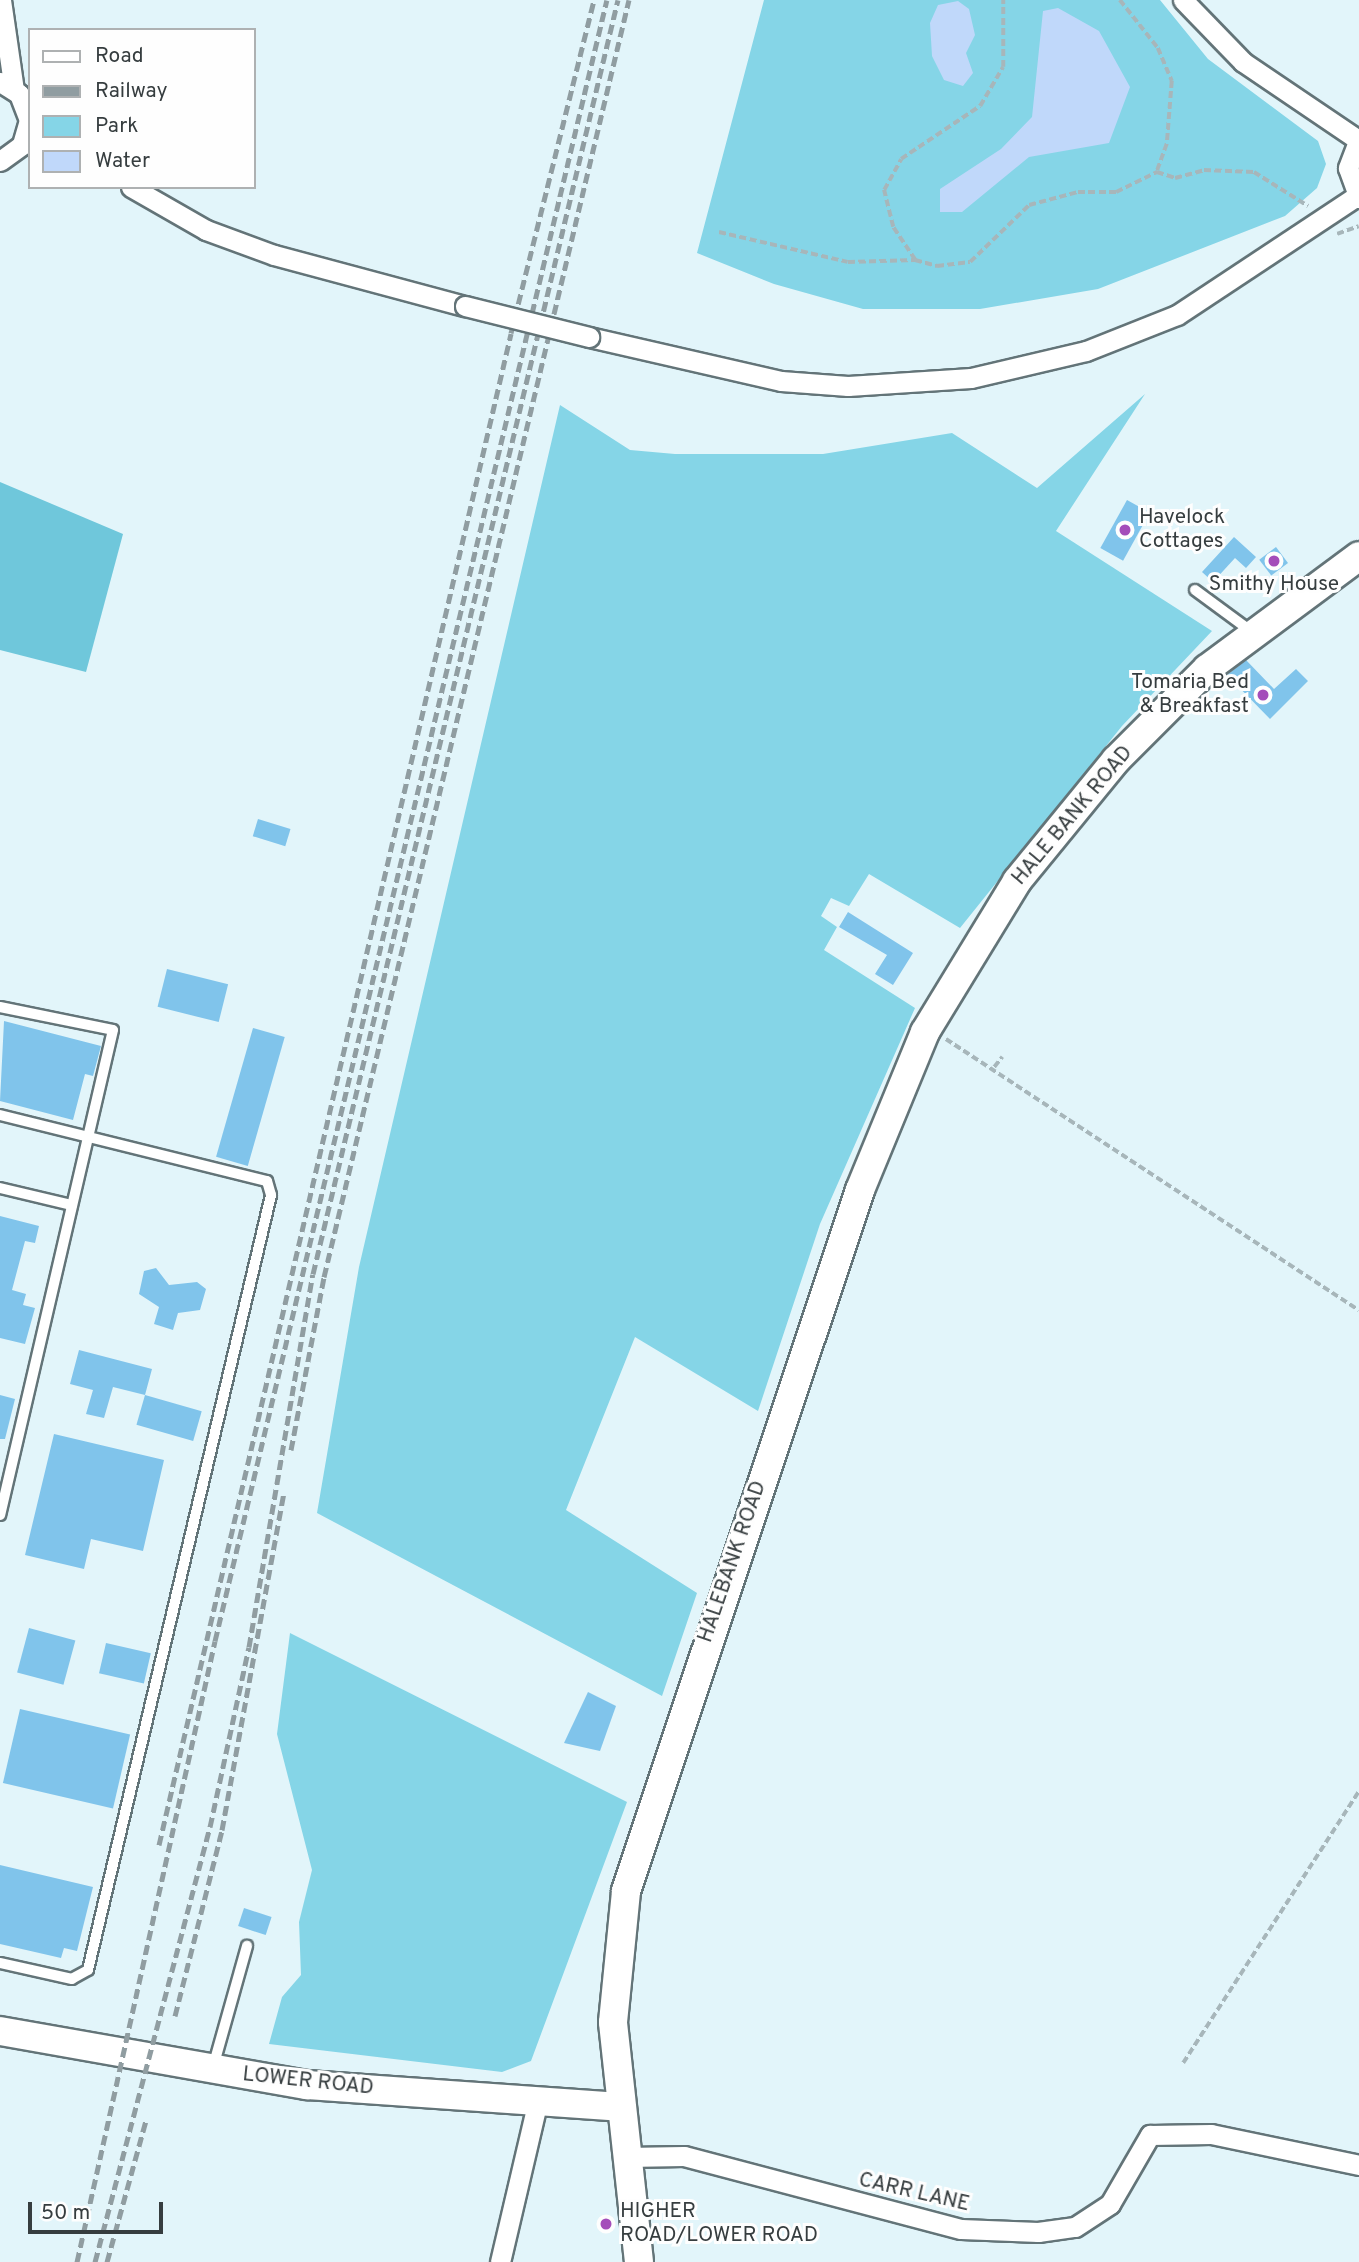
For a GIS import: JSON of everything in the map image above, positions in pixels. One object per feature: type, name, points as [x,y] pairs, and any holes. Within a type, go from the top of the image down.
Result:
[{"type":"street","points":[[2,0],[17,95],[28,133],[14,157]]},
{"type":"street","points":[[134,189],[206,230],[274,255],[589,337],[781,381],[848,386],[971,378],[1086,352],[1177,315],[1358,197],[1348,168],[1359,139],[1243,62],[1184,0]]},
{"type":"street","name":"HALE BANK ROAD","points":[[925,1032],[1017,881],[1116,760],[1253,632],[1359,556]]},
{"type":"street","name":"HALEBANK ROAD","points":[[639,2262],[620,2106],[614,1980],[635,1857],[860,1190],[925,1032]]},
{"type":"street","name":"LOWER ROAD","points":[[0,2031],[212,2071],[307,2085],[620,2106]]},
{"type":"street","points":[[500,2262],[538,2100]]},
{"type":"street","name":"CARR LANE","points":[[625,2157],[684,2156],[961,2229],[1038,2232],[1075,2227],[1110,2204],[1150,2135],[1211,2134],[1359,2165]]},
{"type":"lane","points":[[1195,590],[1253,632]]},
{"type":"lane","points":[[0,1007],[113,1030],[0,1515]]},
{"type":"lane","points":[[0,1115],[267,1181],[271,1195],[88,1970],[72,1979],[0,1963]]},
{"type":"lane","points":[[0,1188],[72,1205]]},
{"type":"lane","points":[[212,2071],[247,1946]]},
{"type":"path","points":[[915,260],[893,227],[884,190],[901,159],[981,106],[1003,67],[1003,0]]},
{"type":"path","points":[[719,232],[848,262],[915,260],[937,266],[970,262],[1029,205],[1078,192],[1116,192],[1157,172],[1167,144],[1172,81],[1158,48],[1120,0]]},
{"type":"path","points":[[1157,172],[1175,178],[1204,170],[1254,172],[1311,208]]},
{"type":"path","points":[[1330,237],[1359,226]]},
{"type":"path","points":[[925,1032],[959,1043],[1359,1310]]},
{"type":"path","points":[[995,1067],[1003,1057]]},
{"type":"path","points":[[1183,2063],[1359,1791]]},
{"type":"green space","points":[[764,0],[1160,0],[1208,59],[1318,141],[1326,164],[1317,188],[1285,216],[1098,289],[980,309],[863,309],[774,284],[697,253]]},
{"type":"green space","points":[[1145,394],[1056,531],[1212,631],[1122,726],[960,928],[869,874],[849,906],[831,898],[821,916],[837,927],[824,950],[915,1008],[820,1224],[758,1411],[635,1337],[566,1510],[697,1593],[662,1696],[317,1513],[359,1267],[560,405],[630,450],[675,454],[823,454],[952,433],[1037,488]]},
{"type":"green space","points":[[290,1633],[627,1802],[531,2061],[502,2072],[269,2044],[282,1997],[301,1975],[299,1922],[312,1870],[277,1734]]},
{"type":"shaded area","points":[[0,482],[123,534],[86,672],[0,650]]},
{"type":"water","points":[[958,1],[969,9],[975,35],[966,53],[973,73],[963,86],[944,80],[932,56],[930,23],[938,5]]},
{"type":"water","points":[[1058,8],[1099,31],[1130,87],[1109,143],[1029,157],[962,212],[940,212],[940,189],[1001,149],[1032,117],[1043,11]]},
{"type":"building","name":"Havelock Cottages","points":[[1127,500],[1150,513],[1123,561],[1100,548]]},
{"type":"building","points":[[1234,537],[1256,557],[1246,568],[1235,558],[1213,582],[1202,572]]},
{"type":"building","name":"Smithy House","points":[[1276,547],[1288,563],[1271,576],[1259,560]]},
{"type":"building","points":[[1246,660],[1274,689],[1296,669],[1308,681],[1270,719],[1227,675]]},
{"type":"building","points":[[258,819],[291,829],[285,846],[253,836]]},
{"type":"building","points":[[848,912],[913,953],[893,985],[875,974],[887,955],[839,927]]},
{"type":"building","points":[[167,969],[228,984],[219,1022],[158,1007]]},
{"type":"building","points":[[4,1021],[101,1046],[93,1076],[85,1074],[73,1120],[0,1101]]},
{"type":"building","points":[[253,1028],[285,1037],[248,1166],[216,1157]]},
{"type":"building","points":[[0,1216],[39,1226],[35,1243],[25,1241],[12,1290],[26,1294],[23,1305],[35,1308],[25,1344],[0,1338]]},
{"type":"building","points":[[156,1268],[169,1285],[197,1282],[206,1289],[200,1310],[178,1313],[173,1330],[154,1324],[159,1307],[139,1294],[144,1271]]},
{"type":"building","points":[[79,1350],[152,1369],[145,1395],[113,1387],[104,1418],[86,1414],[93,1390],[70,1384]]},
{"type":"building","points":[[0,1395],[15,1399],[5,1439],[0,1439]]},
{"type":"building","points":[[145,1395],[202,1411],[193,1441],[136,1425]]},
{"type":"building","points":[[54,1434],[164,1460],[143,1551],[91,1539],[84,1569],[25,1555]]},
{"type":"building","points":[[29,1628],[75,1640],[63,1685],[17,1672]]},
{"type":"building","points":[[106,1643],[151,1653],[144,1684],[99,1673]]},
{"type":"building","points":[[588,1692],[616,1706],[600,1751],[564,1743]]},
{"type":"building","points":[[20,1709],[130,1734],[113,1808],[3,1783]]},
{"type":"building","points":[[0,1865],[93,1887],[77,1951],[64,1948],[61,1958],[0,1944]]},
{"type":"building","points":[[244,1908],[272,1917],[266,1935],[238,1926]]},
{"type":"railway","points":[[159,1845],[511,333],[594,0]]},
{"type":"railway","points":[[77,2262],[215,1641],[607,0]]},
{"type":"railway","points":[[95,2262],[210,1827],[249,1647],[313,1274],[618,0]]},
{"type":"railway","points":[[291,1450],[324,1277],[629,0]]},
{"type":"railway","points":[[175,2016],[222,1830],[284,1492]]},
{"type":"railway","points":[[107,2262],[146,2120]]},
{"type":"place","name":"Havelock Cottages","points":[[1125,530]]},
{"type":"place","name":"Smithy House","points":[[1274,561]]},
{"type":"place","name":"Tomaria Bed & Breakfast","points":[[1263,695]]},
{"type":"place","name":"HIGHER ROAD/LOWER ROAD","points":[[606,2224]]}]
